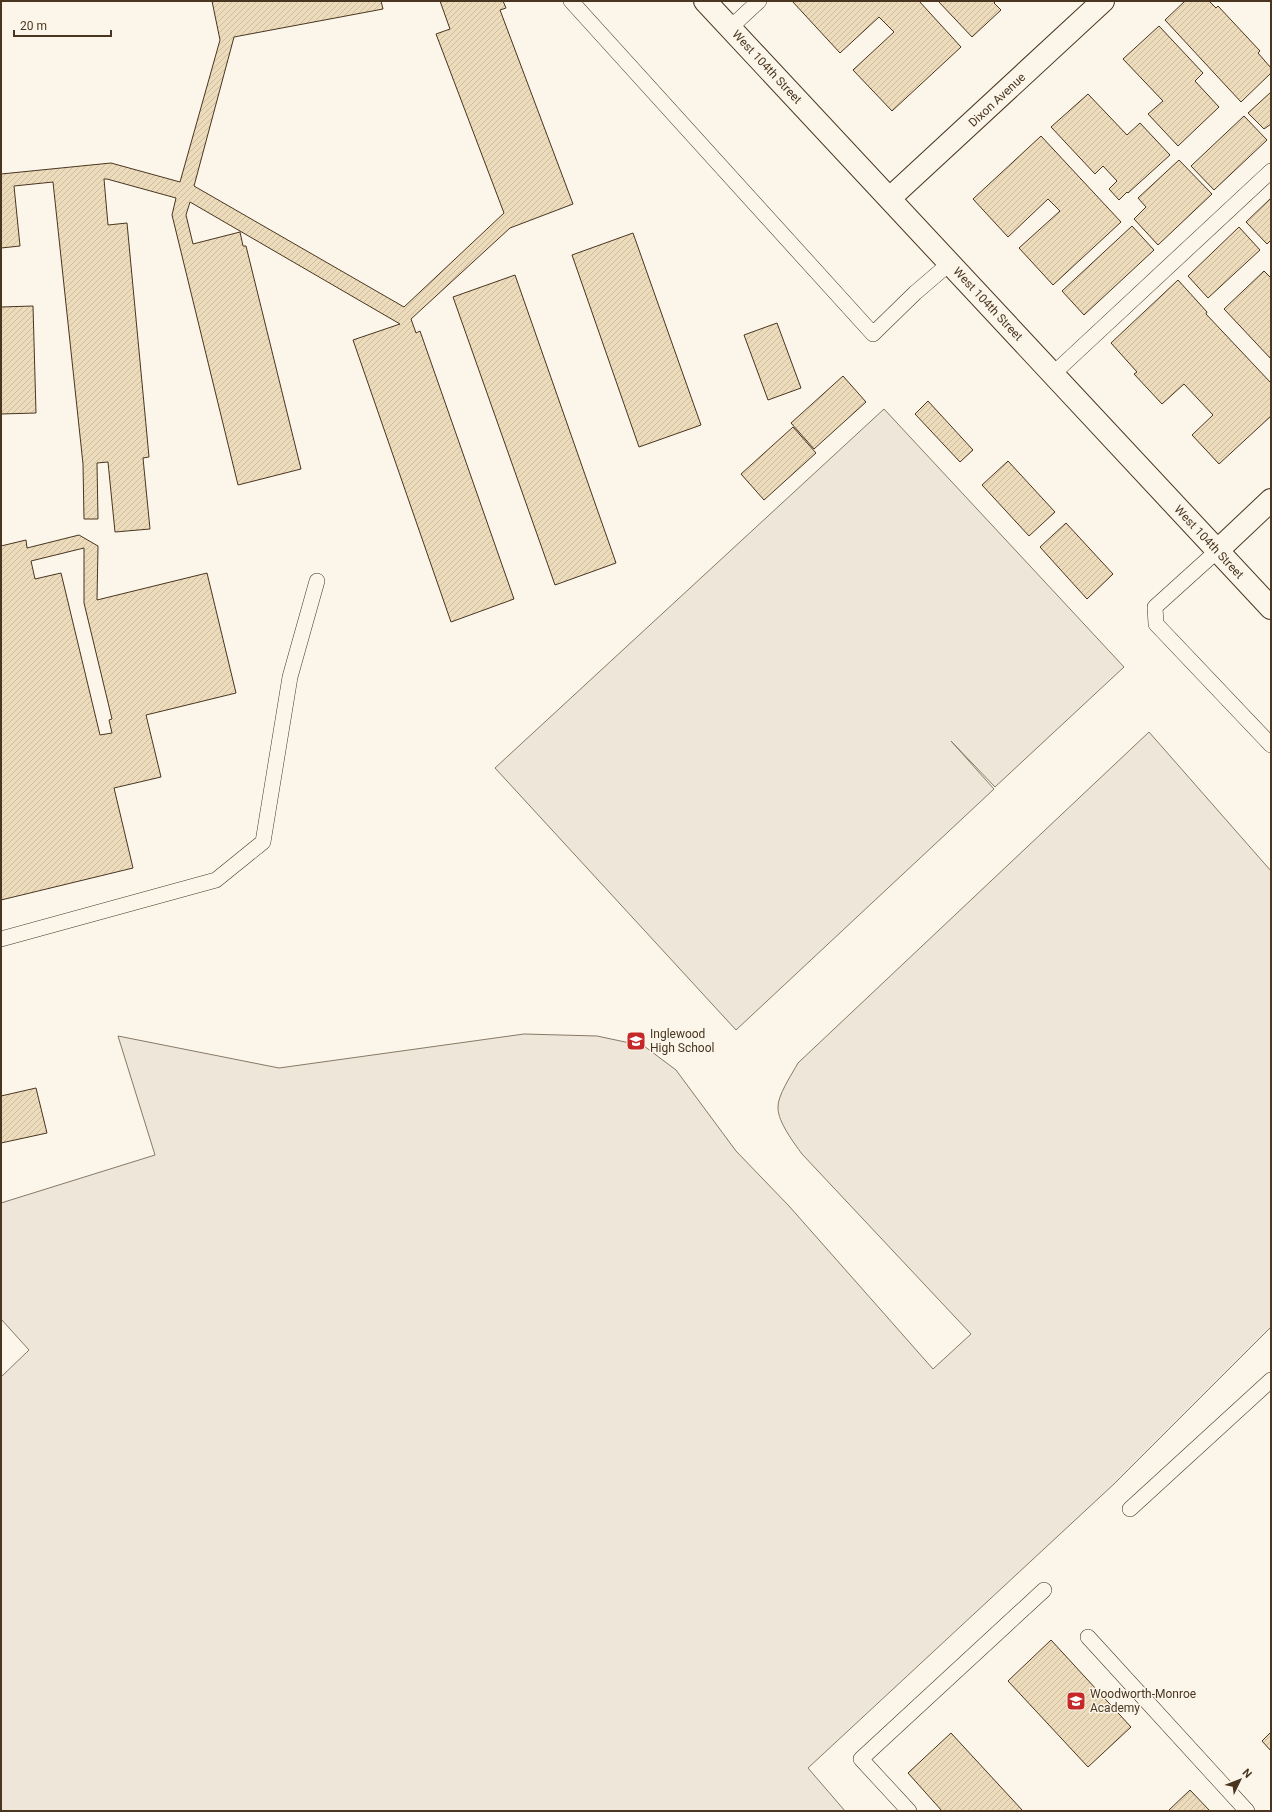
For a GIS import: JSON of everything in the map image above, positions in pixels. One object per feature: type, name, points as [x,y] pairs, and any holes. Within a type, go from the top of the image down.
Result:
[{"type":"street","name":"West 104th Street","points":[[705,1],[1271,608]]},
{"type":"street","name":"Dixon Avenue","points":[[890,198],[1104,1]]},
{"type":"street","points":[[1217,551],[1271,500]]},
{"type":"lane","points":[[571,1],[873,334],[915,293],[950,263]]},
{"type":"lane","points":[[730,28],[759,1]]},
{"type":"lane","points":[[1053,374],[1271,171]]},
{"type":"lane","points":[[1217,551],[1155,607],[1156,624],[1271,745]]},
{"type":"lane","points":[[1,939],[216,880],[263,842],[290,677],[317,581]]},
{"type":"lane","points":[[1130,1509],[1271,1380]]},
{"type":"lane","points":[[909,1811],[861,1759],[1044,1590]]},
{"type":"lane","points":[[1088,1637],[1247,1811]]},
{"type":"shaded area","points":[[884,409],[1124,667],[995,787],[951,741],[994,789],[736,1030],[495,768]]},
{"type":"shaded area","points":[[1149,732],[1271,871],[1271,1327],[1114,1484],[808,1768],[845,1811],[1,1811],[1,1377],[29,1350],[1,1319],[1,1203],[155,1155],[118,1036],[279,1068],[524,1034],[597,1036],[644,1046],[676,1070],[736,1151],[789,1206],[933,1369],[971,1334],[802,1154],[787,1132],[781,1120],[778,1108],[780,1097],[798,1063]]},
{"type":"building","points":[[212,1],[381,1],[383,9],[234,37],[194,186],[404,307],[504,213],[436,34],[450,29],[440,1],[503,1],[506,8],[500,10],[573,204],[510,228],[411,319],[416,333],[420,331],[514,599],[451,622],[353,340],[400,324],[190,202],[186,215],[193,244],[240,232],[243,246],[246,246],[301,469],[238,485],[172,215],[176,198],[107,179],[104,179],[108,225],[127,223],[149,457],[143,458],[150,529],[115,532],[108,462],[97,463],[98,519],[84,519],[83,464],[53,182],[14,186],[20,246],[1,248],[1,174],[111,163],[180,182],[220,40]]},
{"type":"building","points":[[792,1],[919,1],[961,47],[892,111],[853,70],[894,32],[879,17],[840,53]]},
{"type":"building","points":[[938,1],[996,1],[994,3],[1001,10],[972,37]]},
{"type":"building","points":[[1185,1],[1209,1],[1216,8],[1218,6],[1260,51],[1258,53],[1271,68],[1271,73],[1241,102],[1165,20]]},
{"type":"building","points":[[1159,26],[1203,73],[1195,81],[1219,107],[1178,146],[1148,114],[1163,101],[1123,59]]},
{"type":"building","points":[[1271,92],[1271,124],[1264,129],[1248,113]]},
{"type":"building","points":[[1088,94],[1127,135],[1140,123],[1170,155],[1119,200],[1109,189],[1117,181],[1103,166],[1095,174],[1051,127]]},
{"type":"building","points":[[1244,116],[1267,140],[1214,190],[1191,166]]},
{"type":"building","points":[[1041,136],[1121,222],[1053,285],[1019,248],[1060,211],[1048,199],[1008,237],[973,199]]},
{"type":"building","points":[[1179,160],[1212,194],[1158,245],[1134,219],[1146,207],[1138,198]]},
{"type":"building","points":[[1271,198],[1271,240],[1267,244],[1246,222]]},
{"type":"building","points":[[1132,226],[1154,250],[1084,315],[1062,291]]},
{"type":"building","points":[[1239,227],[1260,250],[1208,298],[1188,276]]},
{"type":"building","points":[[633,233],[701,425],[639,447],[572,255]]},
{"type":"building","points":[[1264,271],[1271,278],[1271,359],[1224,309]]},
{"type":"building","points":[[515,275],[616,563],[555,585],[453,297]]},
{"type":"building","points":[[1178,280],[1207,312],[1206,314],[1271,383],[1271,416],[1219,464],[1192,435],[1213,415],[1184,384],[1162,404],[1134,374],[1137,372],[1111,343]]},
{"type":"building","points":[[33,306],[36,413],[1,414],[1,307]]},
{"type":"building","points":[[777,323],[801,388],[768,400],[744,335]]},
{"type":"building","points":[[843,376],[866,402],[814,449],[791,423]]},
{"type":"building","points":[[928,401],[973,450],[960,462],[915,414]]},
{"type":"building","points":[[793,427],[816,453],[764,500],[741,474]]},
{"type":"building","points":[[1008,461],[1055,512],[1029,536],[982,485]]},
{"type":"building","points":[[1066,523],[1113,574],[1087,599],[1040,547]]},
{"type":"building","points":[[79,535],[98,546],[97,600],[207,573],[236,693],[146,715],[161,777],[114,788],[133,868],[1,900],[1,546],[26,540],[27,548]],"holes":[[[84,548],[84,603],[112,719],[109,720],[112,733],[100,735],[61,573],[35,579],[31,561]]]},
{"type":"building","points":[[36,1088],[47,1133],[1,1143],[1,1096]]},
{"type":"building","points":[[1051,1640],[1131,1727],[1088,1767],[1008,1681]]},
{"type":"building","points":[[1271,1732],[1271,1751],[1262,1741]]},
{"type":"building","points":[[951,1733],[1023,1811],[942,1811],[908,1773]]},
{"type":"building","points":[[1190,1790],[1210,1811],[1168,1811]]},
{"type":"place","name":"Inglewood High School","points":[[636,1041]]},
{"type":"place","name":"Woodworth-Monroe Academy","points":[[1076,1701]]}]
